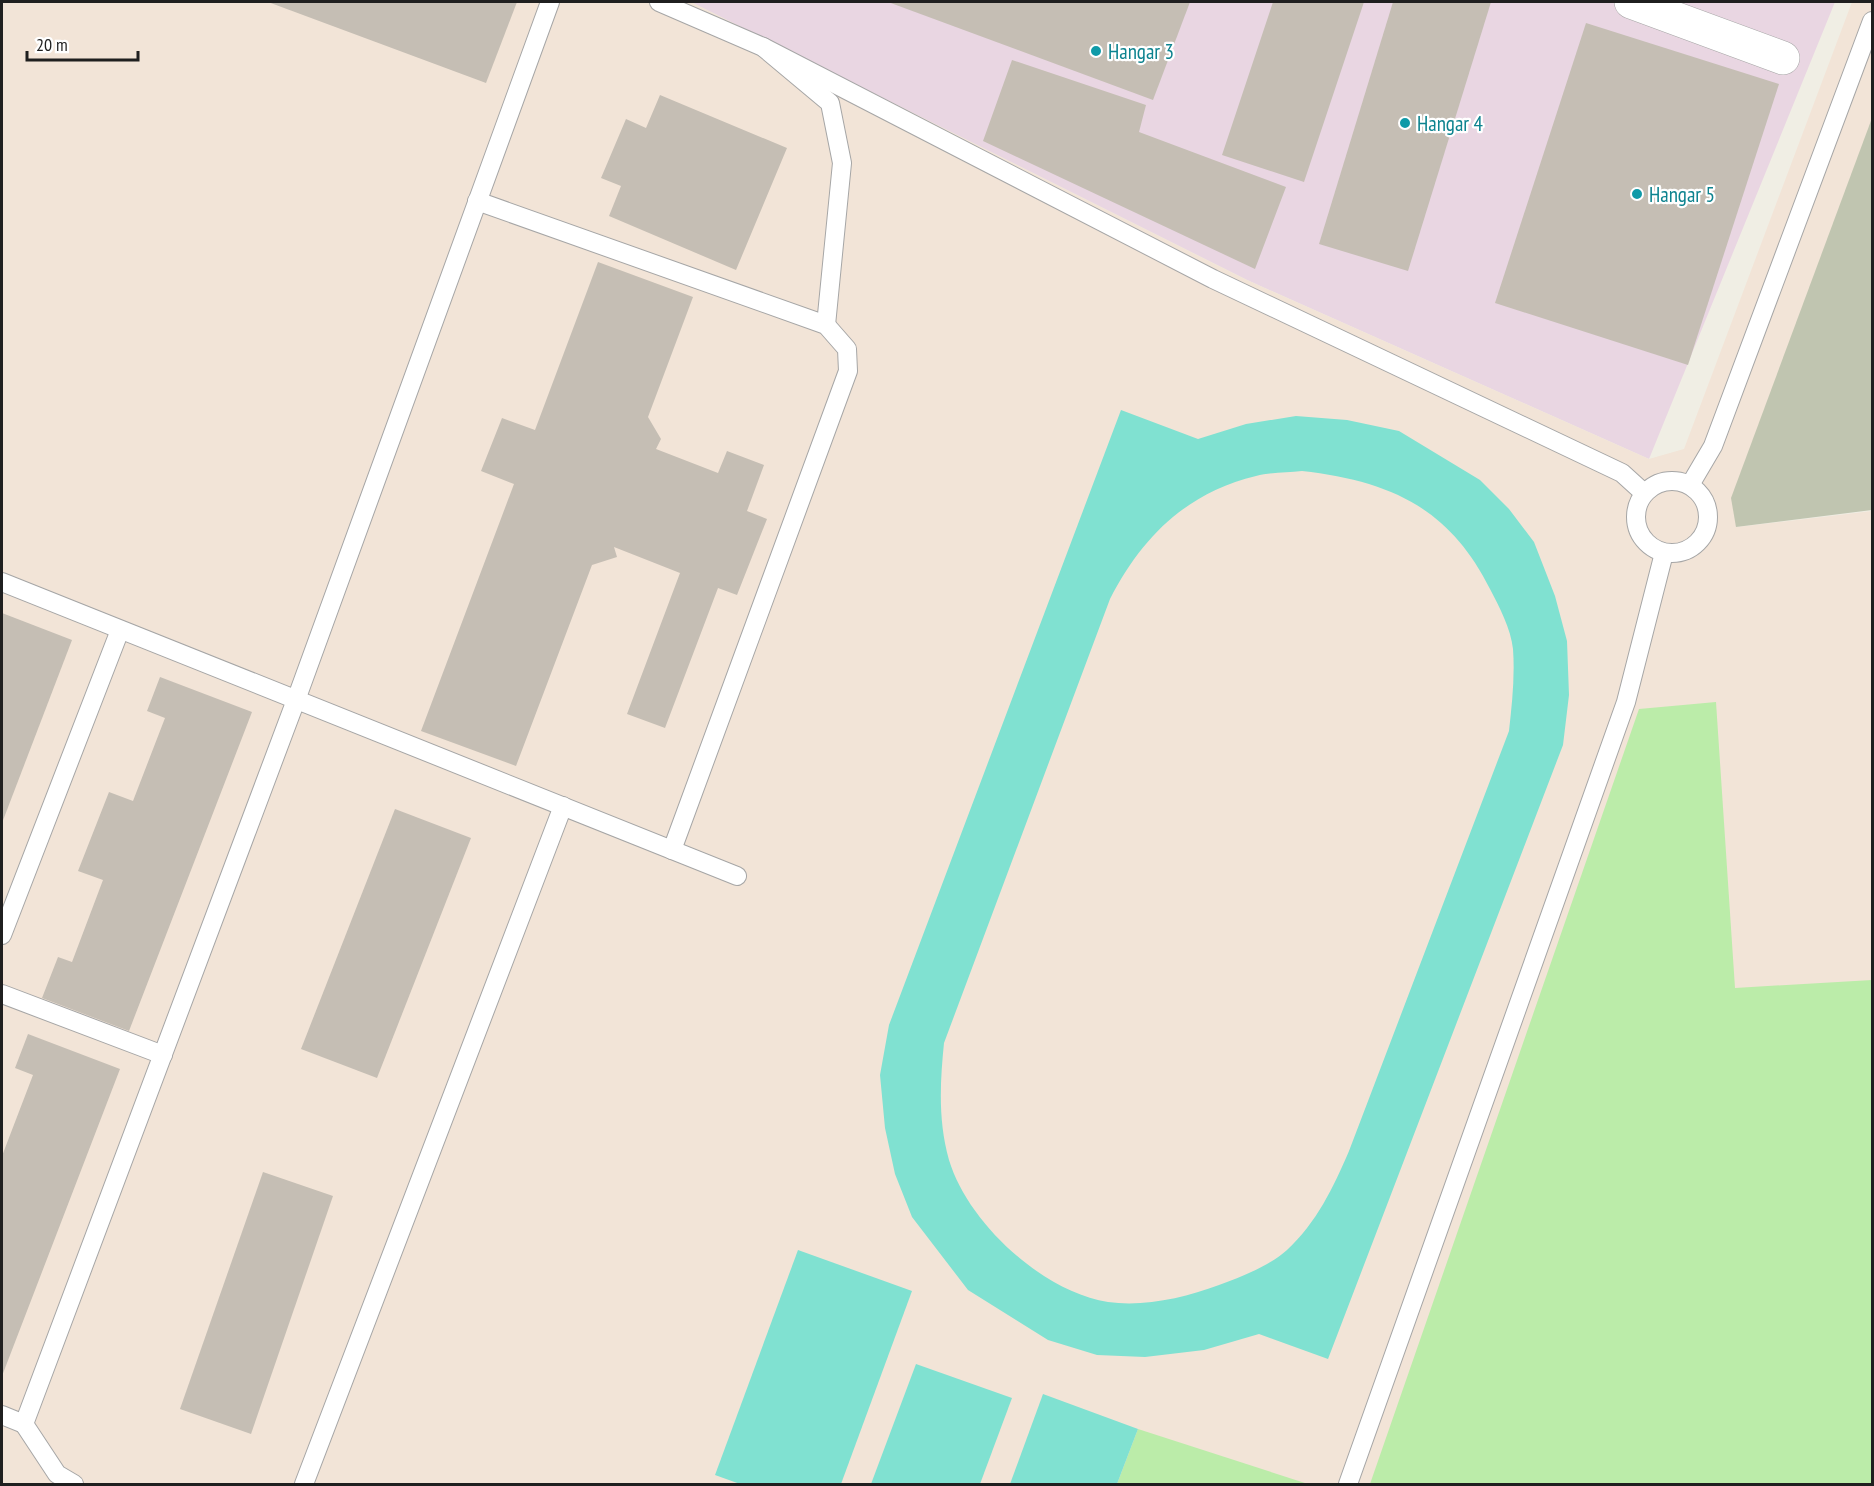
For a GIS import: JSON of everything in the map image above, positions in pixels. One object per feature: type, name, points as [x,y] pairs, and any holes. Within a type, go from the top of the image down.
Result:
[{"type":"street","points":[[1631,2],[1783,58]]},
{"type":"lane","points":[[24,1424],[297,700],[550,2]]},
{"type":"lane","points":[[659,2],[763,47],[1213,279],[1622,472],[1644,493]]},
{"type":"lane","points":[[1690,485],[1713,446],[1872,21]]},
{"type":"lane","points":[[763,47],[830,103],[842,163],[826,325]]},
{"type":"lane","points":[[477,201],[826,325],[847,349],[848,371],[672,850]]},
{"type":"lane","points":[[1665,481],[1678,481],[1690,485],[1705,502],[1707,525],[1696,544],[1686,550],[1664,553],[1653,548],[1637,529],[1637,504],[1653,485],[1665,481]]},
{"type":"lane","points":[[1348,1485],[1626,702],[1664,553]]},
{"type":"lane","points":[[2,582],[737,876]]},
{"type":"lane","points":[[2,935],[120,630]]},
{"type":"lane","points":[[304,1485],[563,806]]},
{"type":"lane","points":[[2,994],[163,1055]]},
{"type":"lane","points":[[2,1415],[24,1424],[57,1474],[74,1485]]},
{"type":"shaded area","points":[[2,2],[691,2],[1247,280],[1649,459],[1684,449],[1852,2],[1872,2],[1872,120],[1737,527],[1872,511],[1872,1484],[2,1484]]},
{"type":"shaded area","points":[[691,2],[1835,2],[1649,459],[1247,280]]},
{"type":"shaded area","points":[[1872,118],[1872,510],[1736,527],[1731,498]]},
{"type":"shaded area","points":[[1121,410],[1198,439],[1246,424],[1296,416],[1347,420],[1399,431],[1480,480],[1509,509],[1534,542],[1555,596],[1567,641],[1569,695],[1563,745],[1328,1359],[1259,1334],[1204,1350],[1145,1357],[1097,1355],[1048,1340],[968,1290],[912,1217],[895,1174],[885,1128],[880,1075],[889,1025]],"holes":[[[1302,471],[1333,476],[1389,491],[1413,503],[1435,518],[1456,537],[1474,561],[1501,610],[1512,641],[1514,659],[1509,731],[1349,1151],[1330,1191],[1307,1228],[1280,1256],[1263,1266],[1206,1290],[1164,1300],[1136,1303],[1108,1302],[1083,1296],[1058,1284],[1011,1251],[973,1207],[959,1184],[949,1160],[943,1131],[941,1087],[944,1043],[1110,599],[1136,556],[1152,537],[1187,506],[1231,484],[1273,473]]]},
{"type":"shaded area","points":[[798,1250],[912,1291],[841,1484],[740,1484],[715,1475]]},
{"type":"shaded area","points":[[916,1364],[1012,1398],[980,1484],[871,1484]]},
{"type":"shaded area","points":[[1043,1394],[1138,1429],[1117,1484],[1010,1484]]},
{"type":"green space","points":[[1716,702],[1735,988],[1872,980],[1872,1484],[1370,1484],[1639,709]]},
{"type":"green space","points":[[1138,1429],[1308,1484],[1117,1484]]},
{"type":"building","points":[[268,2],[517,2],[486,83]]},
{"type":"building","name":"Hangar 3","points":[[888,2],[1190,2],[1153,100]]},
{"type":"building","points":[[1273,2],[1364,2],[1304,182],[1222,155]]},
{"type":"building","name":"Hangar 4","points":[[1393,2],[1491,2],[1408,271],[1319,244]]},
{"type":"building","name":"Hangar 5","points":[[1586,23],[1779,84],[1688,365],[1495,303]]},
{"type":"building","points":[[1012,60],[1146,105],[1139,132],[1286,187],[1255,269],[983,141]]},
{"type":"building","points":[[660,95],[787,148],[736,270],[609,216],[621,186],[601,178],[626,119],[646,128]]},
{"type":"building","points":[[598,262],[693,297],[648,417],[661,439],[656,449],[718,473],[727,451],[764,465],[747,511],[767,519],[737,595],[718,588],[665,728],[627,714],[680,573],[614,547],[617,557],[592,565],[516,766],[421,731],[514,484],[481,471],[502,418],[535,430]]},
{"type":"building","points":[[2,613],[72,640],[2,823]]},
{"type":"building","points":[[160,677],[252,712],[129,1031],[42,998],[58,957],[72,962],[103,880],[78,871],[109,792],[133,801],[165,718],[147,711]]},
{"type":"building","points":[[395,809],[471,838],[377,1078],[301,1049]]},
{"type":"building","points":[[28,1034],[120,1069],[2,1376],[2,1156],[33,1075],[15,1068]]},
{"type":"building","points":[[263,1172],[333,1196],[251,1434],[180,1409]]},
{"type":"place","name":"Hangar 3","points":[[1096,51]]},
{"type":"place","name":"Hangar 4","points":[[1405,123]]},
{"type":"place","name":"Hangar 5","points":[[1637,194]]}]
